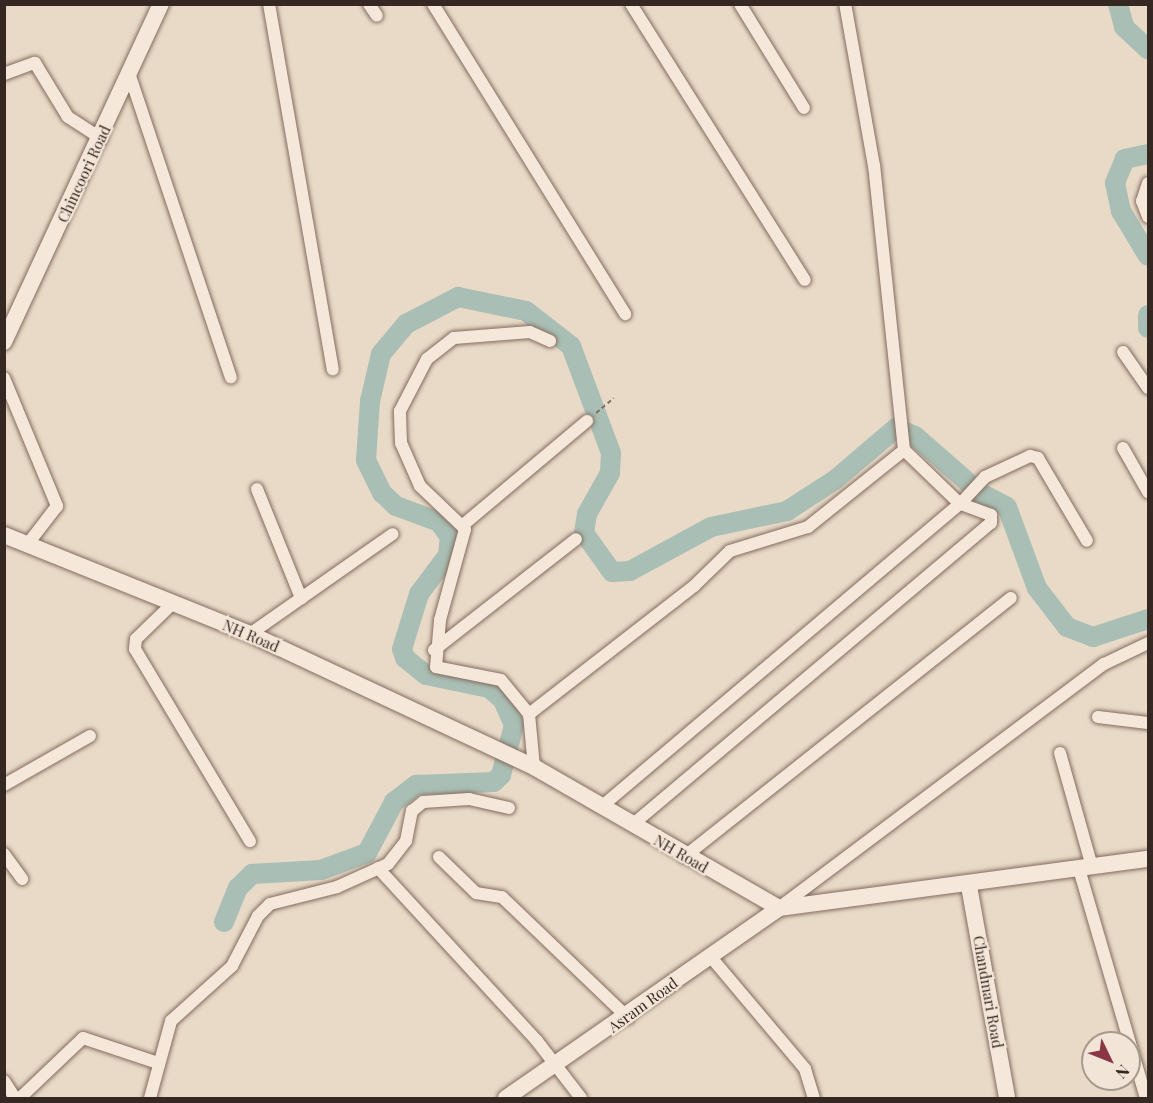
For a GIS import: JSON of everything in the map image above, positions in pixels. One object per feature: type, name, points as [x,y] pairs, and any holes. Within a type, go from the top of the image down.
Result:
[{"type":"main road","name":"Chincoori Road","points":[[4,342],[102,139],[161,4]]},
{"type":"main road","name":"NH Road","points":[[4,535],[250,634],[527,766],[684,857],[779,908]]},
{"type":"main road","points":[[779,908],[969,886],[1149,859]]},
{"type":"main road","name":"Chandmari Road","points":[[969,886],[1007,1098]]},
{"type":"main road","name":"Asram Road","points":[[506,1098],[554,1064],[628,1018],[710,956],[779,908]]},
{"type":"street","points":[[268,4],[333,369]]},
{"type":"street","points":[[369,4],[377,16]]},
{"type":"street","points":[[433,4],[625,314]]},
{"type":"street","points":[[631,4],[805,280]]},
{"type":"street","points":[[740,4],[804,108]]},
{"type":"street","points":[[632,825],[704,759],[980,536],[991,515],[964,500],[905,447],[905,420],[874,166],[845,4]]},
{"type":"street","points":[[4,74],[35,63],[68,117],[102,139]]},
{"type":"street","points":[[129,73],[231,378]]},
{"type":"street","points":[[1149,183],[1142,201],[1149,217]]},
{"type":"street","points":[[527,766],[530,714],[501,680],[435,667],[434,650],[466,537],[464,525],[420,486],[404,453],[400,411],[415,375],[454,338],[530,332],[550,341]]},
{"type":"street","points":[[1123,352],[1149,388]]},
{"type":"street","points":[[4,378],[57,506],[27,545]]},
{"type":"street","points":[[464,525],[587,421]]},
{"type":"street","points":[[530,714],[694,586],[730,551],[808,527],[905,447]]},
{"type":"street","points":[[1123,448],[1149,492]]},
{"type":"street","points":[[601,807],[964,500],[979,483],[1030,456],[1038,458],[1087,542]]},
{"type":"street","points":[[256,489],[301,598]]},
{"type":"street","points":[[250,634],[393,534]]},
{"type":"street","points":[[434,650],[576,539]]},
{"type":"street","points":[[684,857],[1011,598]]},
{"type":"street","points":[[172,604],[136,639],[135,649],[250,841]]},
{"type":"street","points":[[779,908],[1104,664],[1149,643]]},
{"type":"street","points":[[1098,717],[1149,723]]},
{"type":"street","points":[[4,786],[90,736]]},
{"type":"street","points":[[1060,753],[1086,868],[1146,1098]]},
{"type":"street","points":[[150,1098],[152,1061],[175,1015],[232,966],[263,910],[278,900],[323,892],[378,868],[398,852],[409,832],[409,816],[423,802],[469,799],[509,808]]},
{"type":"street","points":[[4,854],[22,879]]},
{"type":"street","points":[[439,856],[476,893],[501,897],[628,1018]]},
{"type":"street","points":[[378,868],[554,1064],[581,1098]]},
{"type":"street","points":[[710,956],[805,1069],[814,1098]]},
{"type":"street","points":[[20,1098],[76,1040],[152,1061]]},
{"type":"street","points":[[4,1081],[15,1098]]},
{"type":"path","points":[[587,421],[614,398]]},
{"type":"waterway","points":[[1118,4],[1124,27],[1148,49]]},
{"type":"waterway","points":[[1148,154],[1125,159],[1115,183],[1121,211],[1148,256]]},
{"type":"waterway","points":[[224,922],[238,888],[252,874],[321,870],[367,853],[394,802],[416,785],[494,782],[501,775],[514,725],[503,700],[489,688],[426,675],[405,658],[402,649],[419,594],[448,555],[450,537],[439,522],[396,506],[382,493],[366,460],[370,401],[381,354],[406,324],[458,297],[526,311],[571,346],[611,453],[610,473],[587,514],[584,533],[612,572],[630,571],[711,527],[787,511],[836,479],[896,428],[915,436],[980,493],[1007,507],[1037,588],[1067,627],[1093,637],[1148,619]]},
{"type":"waterway","points":[[1148,315],[1148,328]]}]
